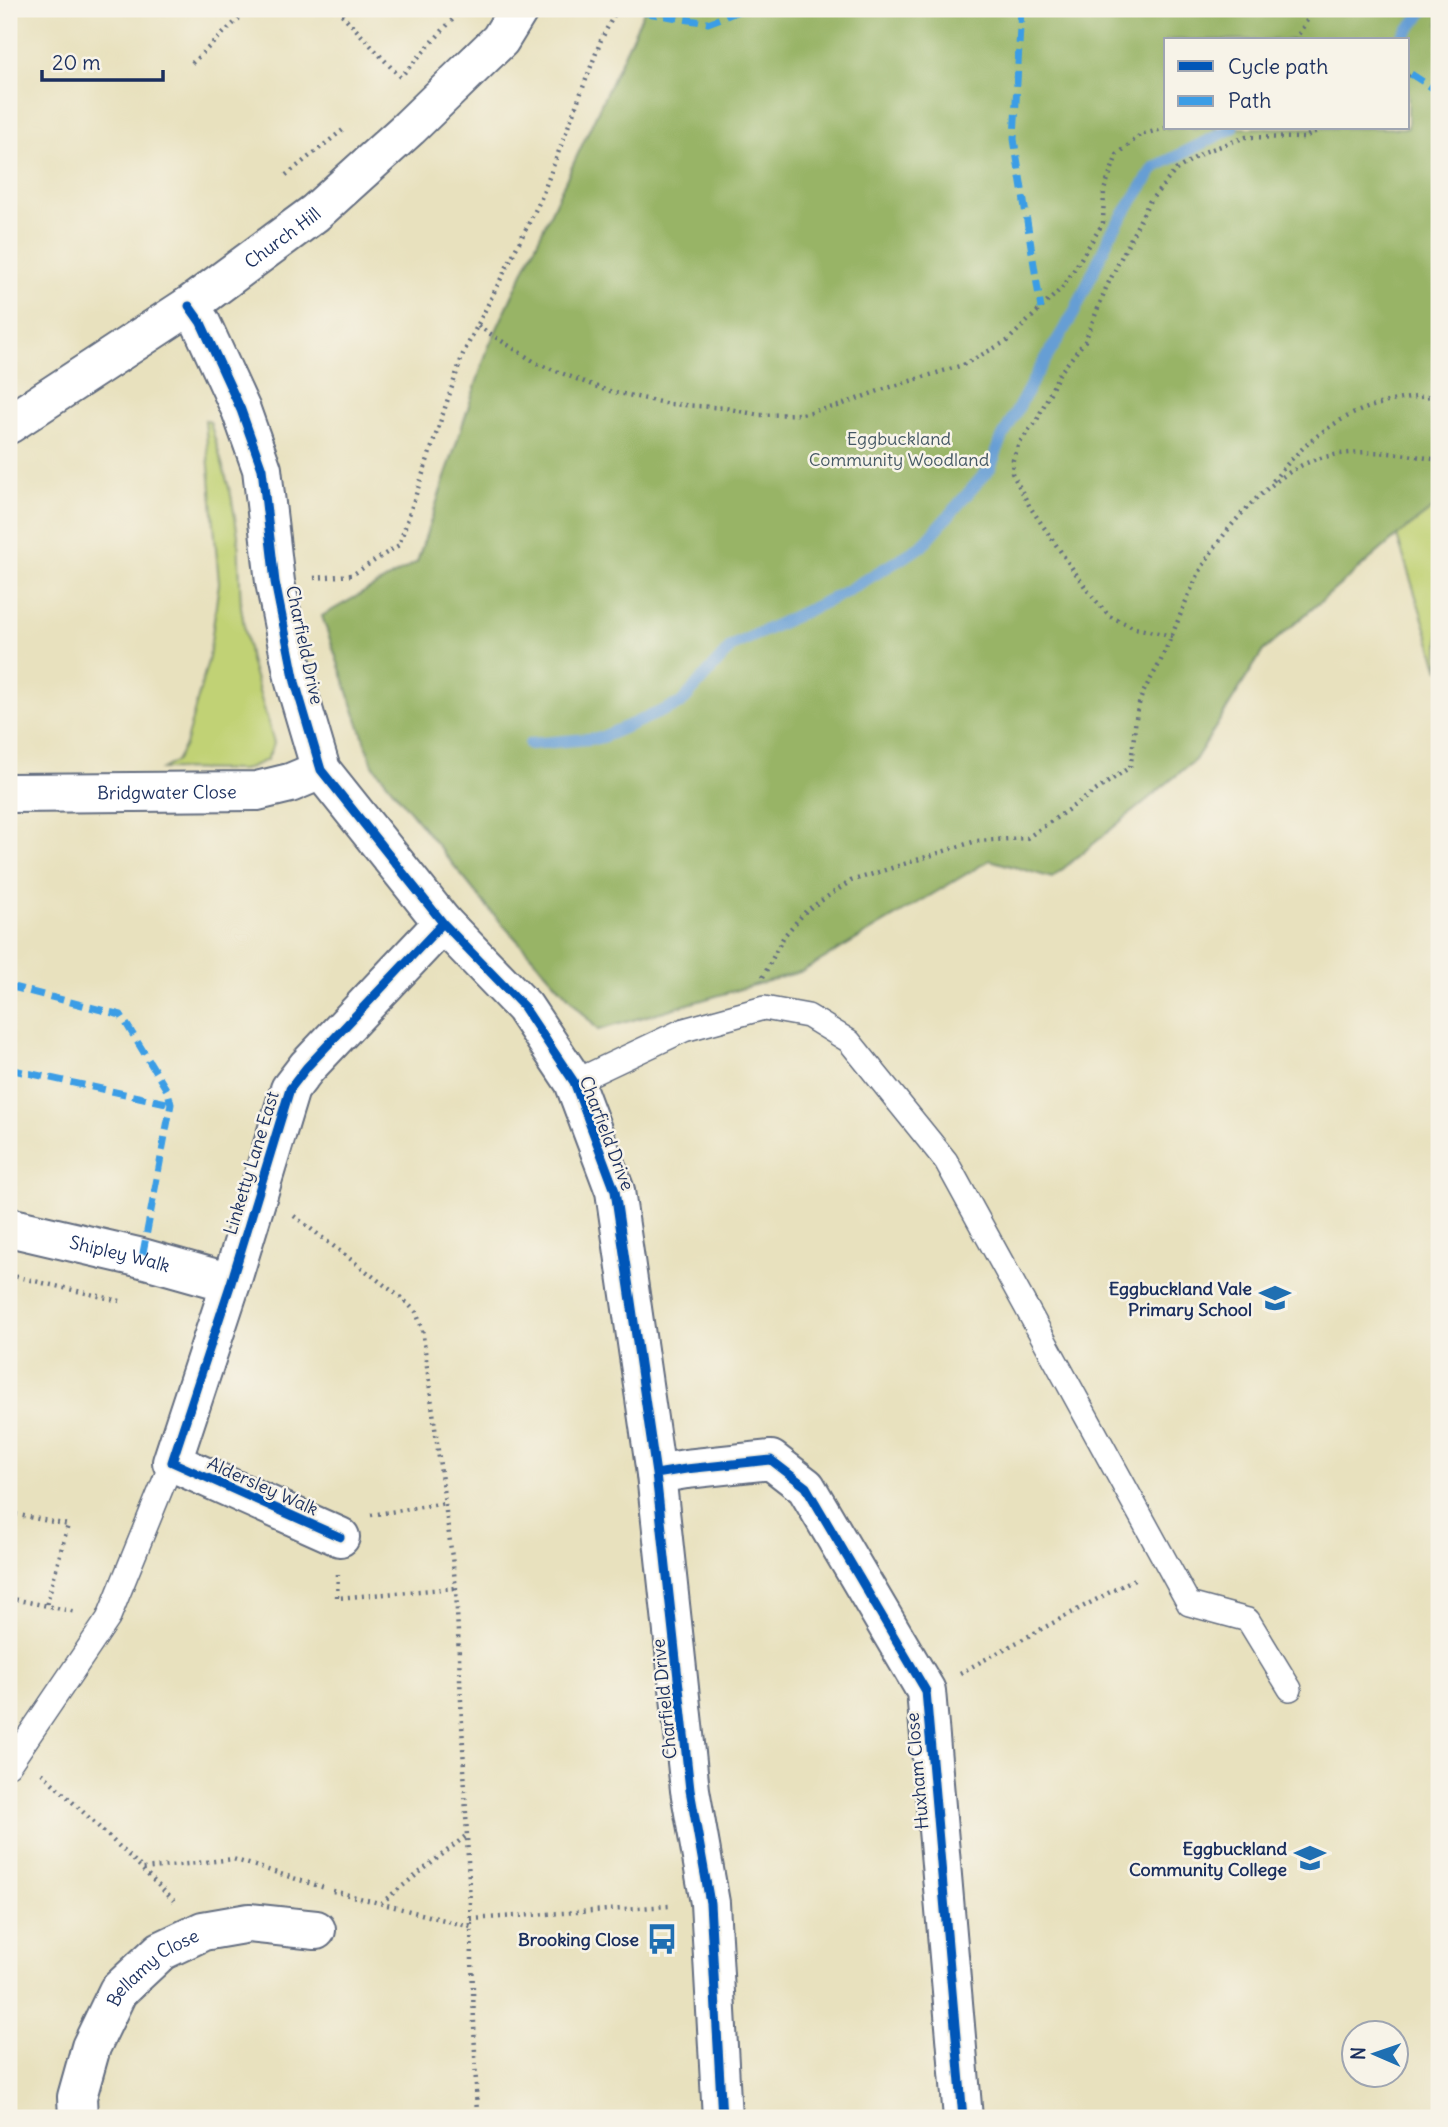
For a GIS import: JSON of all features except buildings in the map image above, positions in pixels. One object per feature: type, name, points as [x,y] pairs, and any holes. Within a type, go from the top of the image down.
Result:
[{"type":"street","name":"Church Hill","points":[[9,424],[189,306],[315,213],[409,128],[500,40],[519,9]]},
{"type":"street","name":"Charfield Drive","points":[[189,306],[201,323],[241,410],[262,469],[275,582],[295,682],[321,770],[443,923],[524,1007],[574,1082],[615,1191],[656,1474],[690,1790],[710,1903],[722,2118]]},
{"type":"street","name":"Bridgwater Close","points":[[9,793],[257,790],[290,783],[321,770]]},
{"type":"street","name":"Linketty Lane East","points":[[172,1462],[231,1283],[290,1089],[307,1067],[443,923]]},
{"type":"street","name":"Shipley Walk","points":[[9,1227],[142,1258],[231,1283]]},
{"type":"street","name":"Huxham Close","points":[[656,1474],[771,1460],[806,1487],[925,1688],[963,2118]]},
{"type":"street","name":"Aldersley Walk","points":[[172,1462],[340,1538]]},
{"type":"street","name":"Bellamy Close","points":[[78,2118],[78,2097],[91,2047],[118,1991],[161,1951],[202,1931],[249,1923],[316,1930]]},
{"type":"lane","points":[[574,1082],[684,1030],[764,1009],[808,1016],[849,1041],[946,1161],[1189,1604],[1248,1620],[1290,1689]]},
{"type":"lane","name":"Linketty Lane East","points":[[9,1765],[108,1619],[172,1462]]},
{"type":"path","points":[[192,63],[249,9]]},
{"type":"path","points":[[337,9],[400,77]]},
{"type":"path","points":[[391,86],[462,9]]},
{"type":"path","points":[[275,582],[352,575],[399,545],[463,354],[540,201],[601,40],[617,9]]},
{"type":"path","points":[[1296,38],[1314,9]]},
{"type":"path","points":[[286,175],[354,120]]},
{"type":"path","points":[[478,326],[538,364],[605,390],[656,402],[725,408],[759,415],[802,414],[838,407],[881,390],[963,365],[1007,341],[1064,286],[1103,223],[1104,190],[1117,155],[1140,135],[1164,129]]},
{"type":"path","points":[[1172,636],[1135,628],[1109,616],[1090,594],[1030,507],[1012,473],[1013,459],[1019,443],[1036,422],[1059,374],[1085,341],[1106,288],[1150,202],[1175,170],[1204,152],[1246,137],[1303,138],[1318,130]]},
{"type":"path","points":[[1265,492],[1293,456],[1343,418],[1364,408],[1398,398],[1439,396]]},
{"type":"path","points":[[764,1009],[760,983],[784,936],[807,910],[851,881],[905,863],[976,841],[1027,838],[1130,767],[1137,715],[1143,694],[1156,672],[1186,601],[1210,554],[1242,513],[1276,481],[1316,460],[1354,452],[1394,452],[1439,460]]},
{"type":"path","points":[[286,1210],[404,1300],[416,1312],[422,1328],[456,1588],[477,2118]]},
{"type":"path","points":[[9,1275],[120,1301]]},
{"type":"path","points":[[340,1538],[353,1518],[446,1503]]},
{"type":"path","points":[[9,1513],[68,1525],[46,1606],[9,1598]]},
{"type":"path","points":[[925,1688],[954,1676],[1059,1621],[1165,1561]]},
{"type":"path","points":[[337,1598],[456,1588]]},
{"type":"path","points":[[53,1784],[143,1869],[233,1859],[380,1904],[471,1927]]},
{"type":"path","points":[[380,1904],[467,1835]]},
{"type":"path","points":[[471,1919],[710,1903]]},
{"type":"green space","name":"Eggbuckland Community Woodland","points":[[645,9],[1439,9],[1439,504],[1397,536],[1263,651],[1195,760],[1052,878],[990,860],[803,971],[598,1030],[488,908],[373,765],[322,616],[417,562],[488,348]]},
{"type":"green space","points":[[205,420],[210,422],[231,495],[238,535],[241,607],[250,660],[274,743],[267,760],[243,770],[162,769],[176,761],[185,745],[209,657],[219,583]]},
{"type":"green space","points":[[1439,504],[1439,670],[1397,536]]},
{"type":"waterway","points":[[1402,38],[1425,9]]},
{"type":"waterway","points":[[530,744],[600,738],[681,703],[732,646],[842,594],[922,546],[990,468],[1001,440],[1036,375],[1074,313],[1111,233],[1155,167],[1229,130]]},
{"type":"marked path","points":[[623,9],[708,23],[744,9]]},
{"type":"marked path","points":[[1021,9],[1014,139],[1041,309]]},
{"type":"marked path","points":[[1411,74],[1439,92]]},
{"type":"marked path","points":[[9,986],[121,1015],[168,1092],[171,1104],[142,1258]]},
{"type":"marked path","points":[[9,1069],[171,1104]]},
{"type":"cycle path","points":[[189,306],[201,323],[241,410],[262,469],[275,582],[295,682],[321,770],[443,923],[524,1007],[574,1082],[615,1191],[656,1474],[690,1790],[710,1903],[722,2118]]},
{"type":"cycle path","points":[[340,1537],[172,1462],[231,1283],[290,1089],[307,1067],[443,923]]},
{"type":"cycle path","points":[[656,1474],[771,1460],[806,1487],[926,1691],[963,2118]]},
{"type":"place","name":"Eggbuckland Vale Primary School","points":[[1275,1298]]},
{"type":"place","name":"Eggbuckland Community College","points":[[1310,1858]]},
{"type":"place","name":"Brooking Close","points":[[662,1939]]}]
